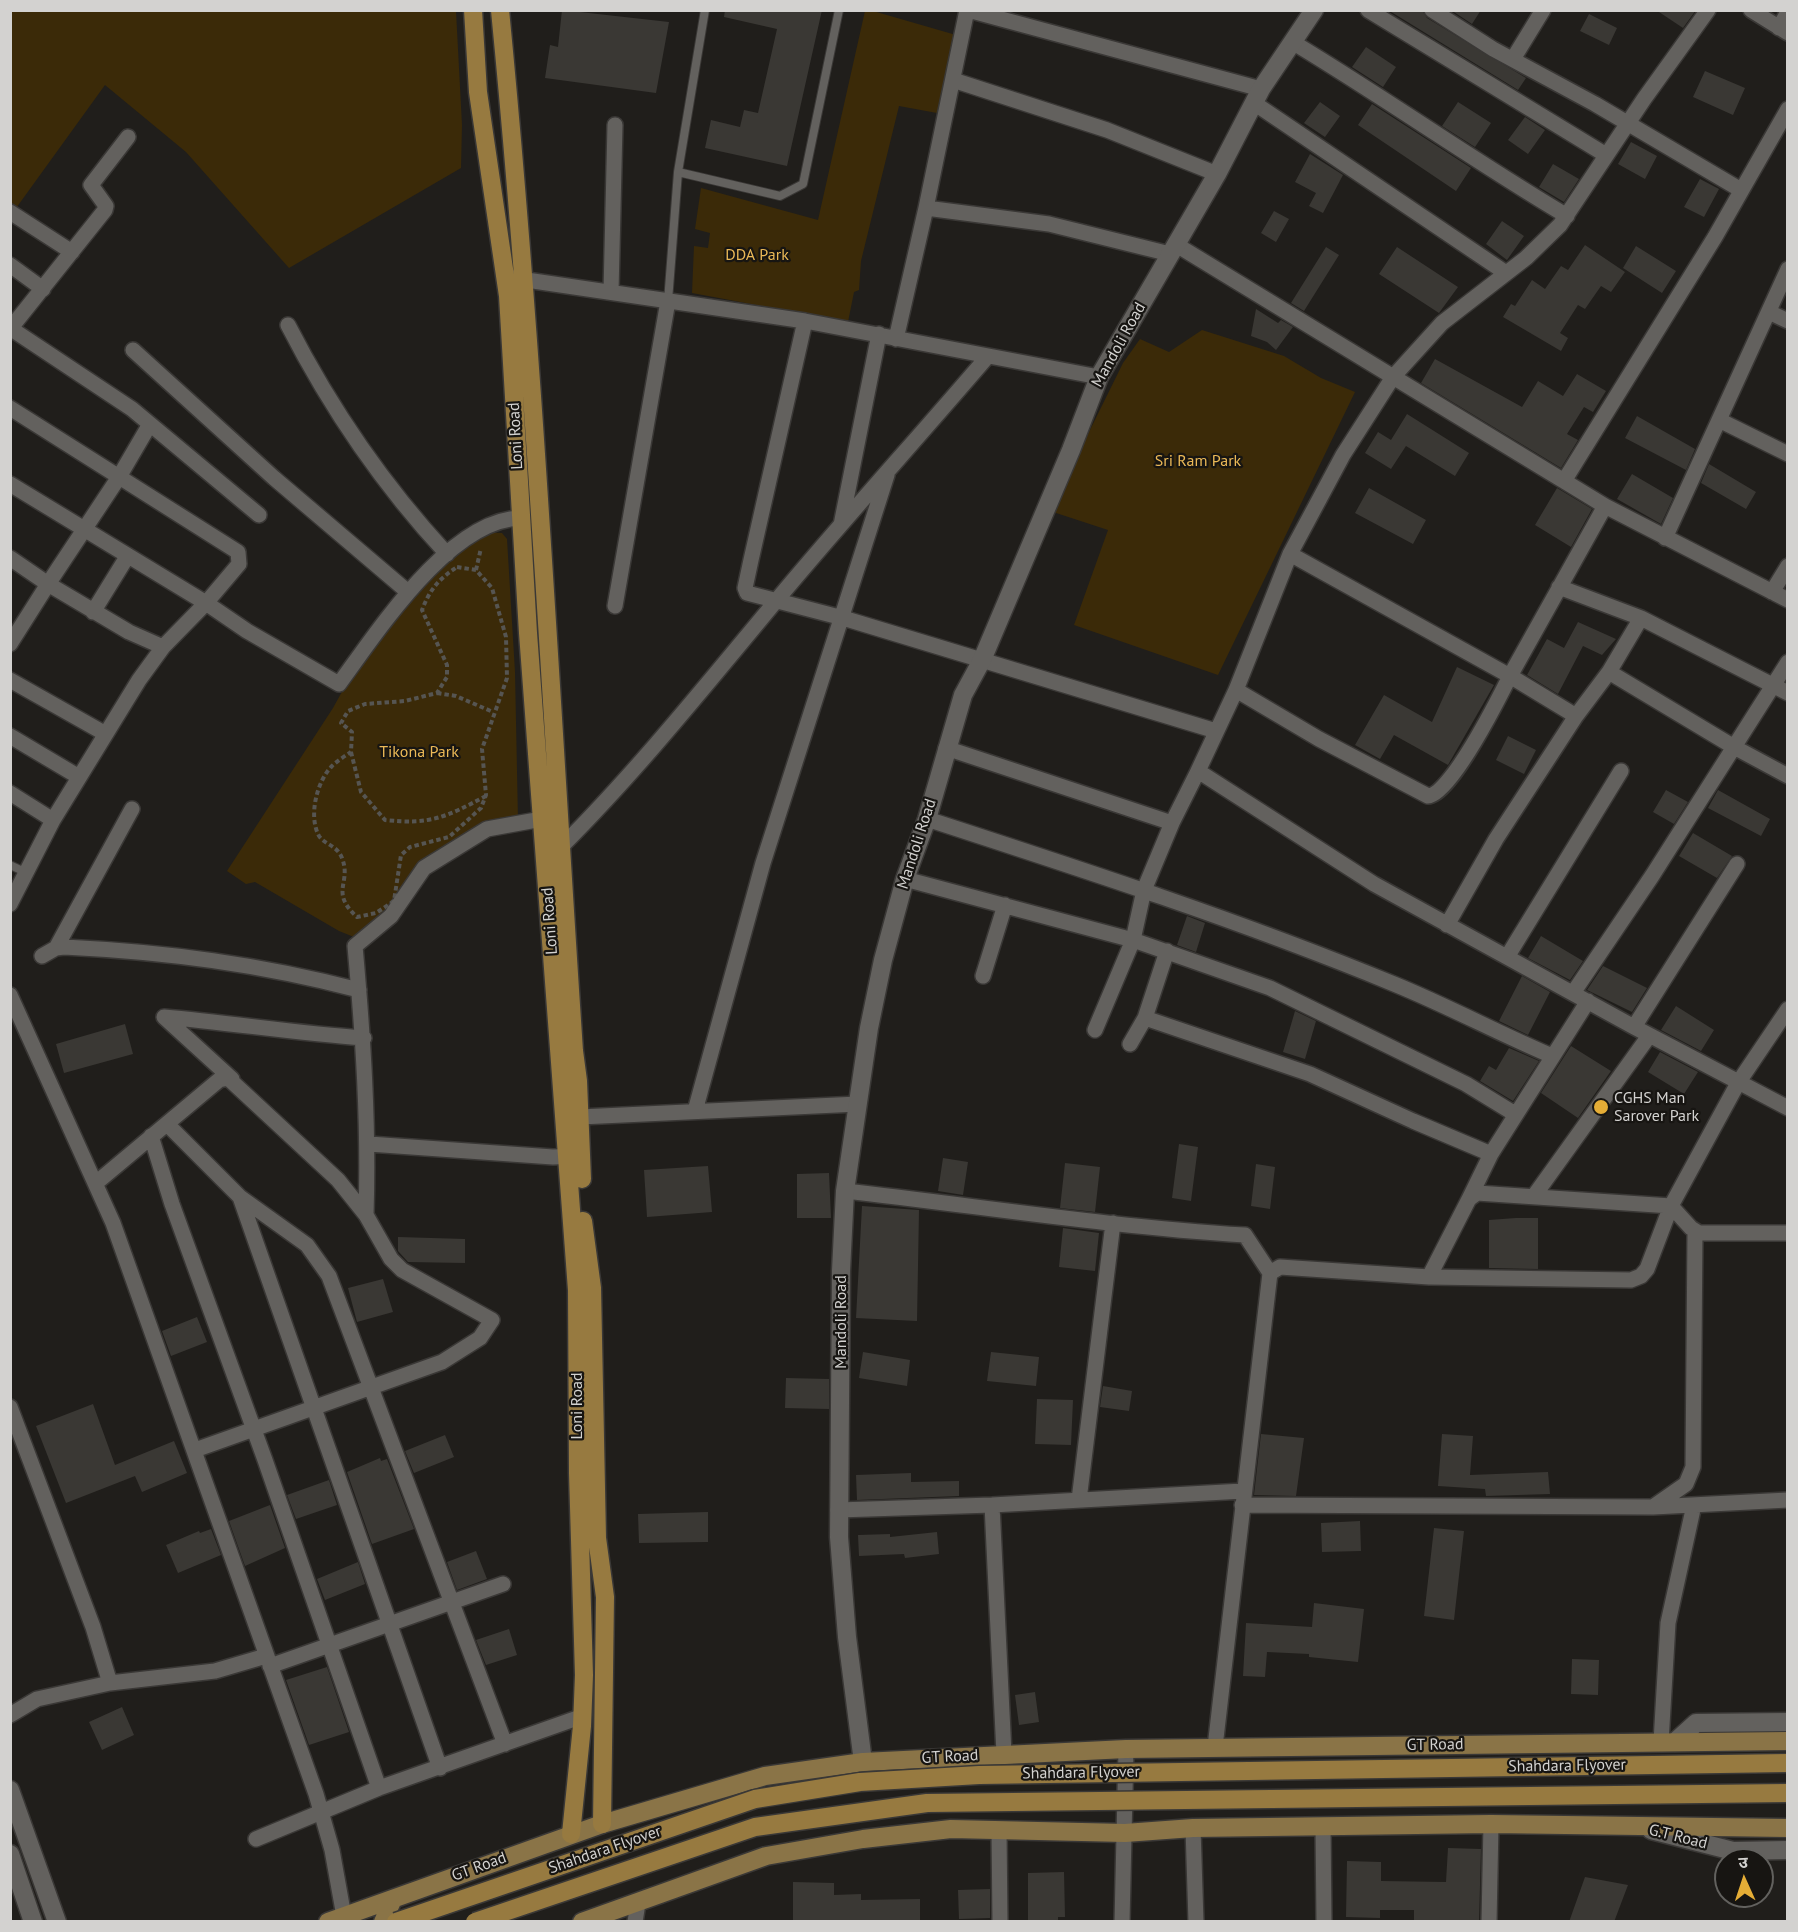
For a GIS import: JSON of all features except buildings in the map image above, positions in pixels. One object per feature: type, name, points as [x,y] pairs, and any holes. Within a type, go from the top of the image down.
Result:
[{"type":"highway","name":"Loni Road","points":[[473,10],[478,92],[507,296],[521,518],[551,817],[560,849],[580,1118],[575,1156],[582,1716],[571,1834]]},
{"type":"highway","name":"Loni Road","points":[[500,10],[525,279],[551,817],[575,1156],[592,1288],[597,1538],[605,1597],[602,1824]]},
{"type":"highway","name":"Shahdara Flyover","points":[[396,1922],[755,1799],[860,1782],[979,1775],[1788,1763]]},
{"type":"highway","name":"Shahdara Flyover","points":[[475,1922],[755,1827],[927,1803],[1788,1792]]},
{"type":"main road","name":"Shahdara Flyover","points":[[1596,1743],[1788,1741]]},
{"type":"main road","name":"GT Road","points":[[339,1920],[602,1824],[765,1776],[863,1762],[1126,1749],[1596,1743]]},
{"type":"main road","points":[[587,1921],[766,1856],[863,1839],[951,1829],[1125,1833],[1193,1828],[1491,1824],[1788,1828]]},
{"type":"main road","points":[[383,1922],[393,1899]]},
{"type":"street","points":[[896,339],[967,10],[1258,96],[1506,273]]},
{"type":"street","points":[[1368,10],[1606,155]]},
{"type":"street","points":[[1432,10],[1741,190]]},
{"type":"street","points":[[1513,59],[1543,10]]},
{"type":"street","points":[[1095,1030],[1133,940],[1144,890],[1172,823],[1236,690],[1290,555],[1343,455],[1393,377],[1442,323],[1526,258],[1568,216],[1627,124],[1708,10]]},
{"type":"street","points":[[1751,10],[1784,31],[1788,12]]},
{"type":"street","name":"Mandoli Road","points":[[863,1762],[847,1637],[838,1510],[841,1271],[845,1191],[880,972],[905,879],[927,819],[963,695],[982,660],[1071,450],[1099,377],[1217,174],[1258,96],[1314,11]]},
{"type":"street","points":[[1294,43],[1418,120],[1501,177],[1568,216]]},
{"type":"street","points":[[952,80],[1107,130],[1217,174]]},
{"type":"street","points":[[1564,481],[1788,109]]},
{"type":"street","points":[[611,292],[615,125]]},
{"type":"street","points":[[128,137],[92,185],[106,208],[11,329],[97,385],[150,424],[259,515]]},
{"type":"street","points":[[926,208],[1048,224],[1173,249],[1393,377],[1605,506],[1788,600]]},
{"type":"street","points":[[10,212],[72,252]]},
{"type":"street","points":[[10,265],[43,289]]},
{"type":"street","points":[[1665,538],[1788,268]]},
{"type":"street","points":[[503,277],[805,321],[1099,377]]},
{"type":"street","points":[[615,606],[668,301]]},
{"type":"street","points":[[1769,312],[1788,321]]},
{"type":"street","points":[[805,321],[746,588],[749,594],[843,618],[1216,731]]},
{"type":"street","points":[[288,325],[335,413],[410,514],[447,554]]},
{"type":"street","points":[[841,525],[879,334]]},
{"type":"street","points":[[133,350],[274,478],[408,592]]},
{"type":"street","points":[[560,849],[654,747],[776,601],[988,356]]},
{"type":"street","points":[[10,408],[238,552],[239,564],[206,603],[163,647],[104,733],[53,820],[10,904]]},
{"type":"street","points":[[1719,420],[1788,454]]},
{"type":"street","points":[[10,644],[119,477],[150,424]]},
{"type":"street","points":[[695,1111],[763,863],[887,475]]},
{"type":"street","points":[[10,484],[206,603],[247,631],[339,684],[408,592],[447,554],[470,534],[486,524],[521,518]]},
{"type":"street","points":[[1236,690],[1318,739],[1423,794],[1432,796],[1440,791],[1469,750],[1605,506]]},
{"type":"street","points":[[1290,555],[1510,676],[1576,716]]},
{"type":"street","points":[[93,612],[127,557]]},
{"type":"street","points":[[10,558],[93,612],[163,647]]},
{"type":"street","points":[[1773,592],[1788,566]]},
{"type":"street","points":[[1559,587],[1641,618],[1788,693]]},
{"type":"street","points":[[1447,925],[1496,839],[1576,716],[1609,672],[1641,618]]},
{"type":"street","points":[[1573,993],[1788,662]]},
{"type":"street","points":[[1609,672],[1734,747],[1788,776]]},
{"type":"street","points":[[10,680],[104,733]]},
{"type":"street","points":[[10,736],[79,777]]},
{"type":"street","points":[[946,748],[1172,823]]},
{"type":"street","points":[[1198,771],[1374,884],[1634,1028],[1788,1108]]},
{"type":"street","points":[[1507,957],[1621,771]]},
{"type":"street","points":[[10,793],[53,820]]},
{"type":"street","points":[[132,809],[49,952],[130,950],[220,959],[307,976],[359,990]]},
{"type":"street","points":[[366,1215],[369,1144],[364,1038],[355,946],[391,916],[424,868],[487,830],[551,817]]},
{"type":"street","points":[[927,819],[1144,890],[1396,985],[1552,1056]]},
{"type":"street","points":[[1634,1028],[1737,864]]},
{"type":"street","points":[[905,879],[1133,940],[1270,988],[1332,1016],[1466,1084],[1515,1114]]},
{"type":"street","points":[[982,976],[1005,905]]},
{"type":"street","points":[[1130,1044],[1145,1018],[1167,951]]},
{"type":"street","points":[[10,995],[15,1018],[96,1183],[113,1223],[195,1450],[321,1810],[332,1850],[339,1920]]},
{"type":"street","points":[[1429,1277],[1491,1154],[1588,1001]]},
{"type":"street","points":[[1269,1273],[1280,1267],[1429,1277],[1631,1280],[1641,1276],[1647,1269],[1671,1206],[1738,1083],[1788,1009]]},
{"type":"street","points":[[195,1450],[442,1362],[480,1338],[492,1320],[402,1270],[380,1243],[366,1215],[338,1180],[164,1017],[264,1026],[281,1032],[364,1038]]},
{"type":"street","points":[[1145,1018],[1310,1074],[1491,1154]]},
{"type":"street","points":[[1534,1196],[1649,1036]]},
{"type":"street","points":[[96,1183],[219,1080],[232,1079]]},
{"type":"street","points":[[580,1118],[858,1104]]},
{"type":"street","points":[[167,1124],[240,1197],[307,1245],[329,1276],[505,1744]]},
{"type":"street","points":[[151,1136],[172,1204],[380,1788]]},
{"type":"street","points":[[369,1144],[575,1156]]},
{"type":"street","points":[[845,1191],[1113,1224],[1245,1235],[1269,1273],[1215,1747]]},
{"type":"street","points":[[1469,1198],[1482,1193],[1671,1206],[1695,1232],[1693,1467],[1686,1484],[1653,1507]]},
{"type":"street","points":[[240,1197],[440,1768]]},
{"type":"street","points":[[1079,1500],[1113,1224]]},
{"type":"street","points":[[1695,1232],[1788,1233]]},
{"type":"street","points":[[10,1407],[93,1627],[110,1683]]},
{"type":"street","points":[[838,1510],[1079,1500],[1243,1498],[1653,1507],[1788,1500]]},
{"type":"street","points":[[992,1505],[1004,1754]]},
{"type":"street","points":[[1668,1742],[1668,1623],[1694,1505]]},
{"type":"street","points":[[10,1715],[38,1699],[110,1683],[215,1671],[268,1661],[330,1645],[503,1584]]},
{"type":"street","points":[[256,1839],[321,1810],[582,1716]]},
{"type":"street","points":[[1668,1742],[1696,1723],[1788,1722]]},
{"type":"street","points":[[1122,1922],[1126,1749]]},
{"type":"street","points":[[10,1790],[57,1922]]},
{"type":"street","points":[[1489,1922],[1491,1824]]},
{"type":"street","points":[[1323,1827],[1324,1922]]},
{"type":"street","name":"G.T Road","points":[[1639,1827],[1733,1851],[1788,1850]]},
{"type":"street","points":[[1193,1828],[1196,1922]]},
{"type":"street","points":[[999,1831],[1000,1922]]},
{"type":"street","points":[[10,1854],[33,1922]]},
{"type":"street","points":[[635,1922],[638,1903]]},
{"type":"lane","points":[[668,301],[678,172],[705,10]]},
{"type":"lane","points":[[678,172],[780,196],[803,184],[839,10]]},
{"type":"lane","points":[[10,865],[25,872]]},
{"type":"path","points":[[351,752],[331,766],[318,786],[314,816],[315,828],[321,839],[335,846],[342,859],[340,896],[357,917],[376,913],[394,901],[401,855],[410,847],[449,837],[481,808],[486,795],[482,749],[507,678],[506,637],[492,588],[476,570],[457,567],[439,579],[428,594],[422,610],[447,665],[447,677],[437,693]]},
{"type":"path","points":[[486,795],[434,821],[414,823],[385,820],[361,792],[351,752],[351,732],[341,723],[348,711],[365,704],[405,701],[437,693],[456,696],[494,712]]},
{"type":"green space","points":[[10,11],[456,11],[462,125],[461,168],[289,268],[186,152],[105,85],[14,211],[10,209]]},
{"type":"green space","name":"DDA Park","points":[[865,11],[873,11],[956,35],[937,113],[899,106],[861,261],[859,290],[854,292],[848,322],[692,293],[694,246],[708,248],[710,233],[695,229],[701,188],[818,220]]},
{"type":"green space","name":"Sri Ram Park","points":[[1202,330],[1284,356],[1321,378],[1355,392],[1218,675],[1074,625],[1108,530],[1050,511],[1123,363],[1140,339],[1169,352]]},
{"type":"green space","name":"Tikona Park","points":[[481,532],[502,533],[507,539],[515,672],[518,820],[456,845],[371,928],[354,937],[339,931],[255,882],[246,884],[227,871],[333,708],[355,668],[411,592]]},
{"type":"place","name":"CGHS Man Sarover Park","points":[[1601,1107]]}]
